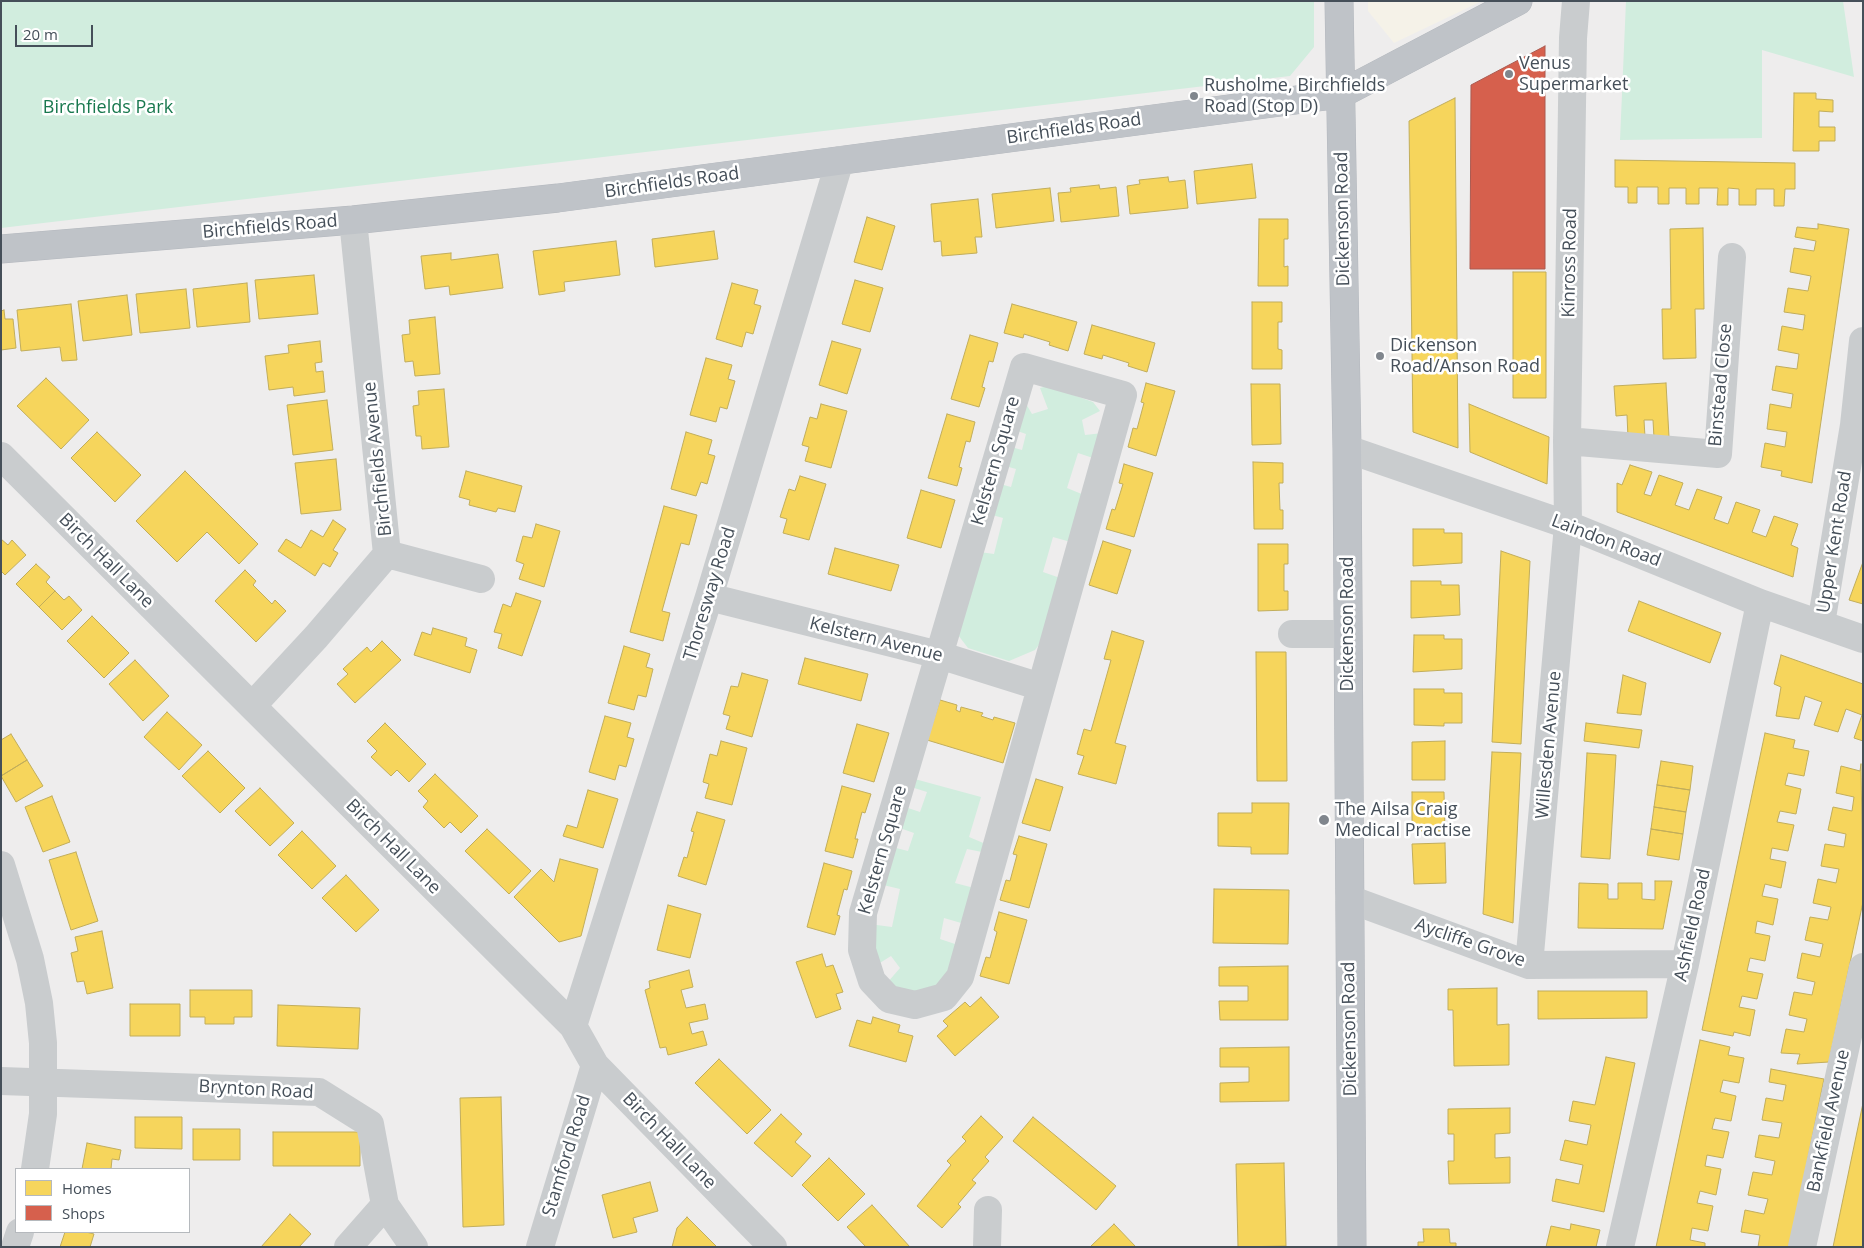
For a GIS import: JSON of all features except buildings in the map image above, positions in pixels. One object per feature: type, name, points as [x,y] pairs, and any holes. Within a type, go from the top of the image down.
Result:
[{"type":"highway","name":"Dickenson Road","points":[[1339,1],[1347,449],[1352,1247]]},
{"type":"highway","points":[[1341,94],[1518,1]]},
{"type":"highway","name":"Birchfields Road","points":[[1,249],[353,220],[568,197],[1341,94]]},
{"type":"street","name":"Kinross Road","points":[[1568,525],[1567,442],[1573,38],[1576,1]]},
{"type":"street","name":"Thoresway Road","points":[[573,1026],[709,597],[840,160]]},
{"type":"street","name":"Birchfields Avenue","points":[[252,706],[316,637],[387,554],[353,220]]},
{"type":"street","name":"Binstead Close","points":[[1567,442],[1718,454],[1732,257]]},
{"type":"street","name":"Upper Kent Road","points":[[1821,624],[1858,427],[1863,341]]},
{"type":"street","name":"Kelstern Square","points":[[1024,367],[1123,395],[1074,611],[1041,687],[960,977],[944,997],[915,1006],[889,999],[872,981],[862,950],[863,913],[939,656],[1024,367]]},
{"type":"street","name":"Laindon Road","points":[[1347,449],[1568,525],[1760,602],[1863,639]]},
{"type":"street","name":"Birch Hall Lane","points":[[1,456],[573,1026],[595,1065],[773,1247]]},
{"type":"street","name":"Willesden Avenue","points":[[1529,965],[1568,525]]},
{"type":"street","points":[[387,554],[481,579]]},
{"type":"street","name":"Kelstern Avenue","points":[[709,597],[939,656],[1041,687]]},
{"type":"street","name":"Ashfield Road","points":[[1620,1247],[1685,964],[1760,602]]},
{"type":"street","points":[[1292,634],[1348,634]]},
{"type":"street","points":[[1,865],[30,959],[39,1004],[43,1044],[43,1114],[35,1168]]},
{"type":"street","name":"Aycliffe Grove","points":[[1349,899],[1529,965],[1685,964]]},
{"type":"street","name":"Bankfield Avenue","points":[[1802,1247],[1863,967]]},
{"type":"street","name":"Stamford Road","points":[[540,1247],[595,1065]]},
{"type":"street","name":"Brynton Road","points":[[1,1081],[319,1092],[370,1124],[385,1204],[414,1247]]},
{"type":"street","points":[[348,1247],[385,1204]]},
{"type":"street","points":[[987,1247],[988,1210]]},
{"type":"street","points":[[16,1247],[20,1233]]},
{"type":"shaded area","points":[[1368,1],[1482,1],[1394,43],[1368,11]]},
{"type":"green space","name":"Birchfields Park","points":[[1,1],[1314,1],[1314,47],[1290,76],[1,228]]},
{"type":"green space","points":[[1626,1],[1843,1],[1854,77],[1762,50],[1762,138],[1620,140]]},
{"type":"green space","points":[[1048,386],[1093,402],[1100,411],[1082,420],[1085,435],[1103,433],[1099,460],[1078,453],[1067,488],[1089,497],[1074,543],[1053,537],[1043,572],[1063,579],[1044,638],[1035,650],[1009,661],[968,648],[958,635],[973,551],[994,554],[1003,518],[985,513],[993,482],[1011,487],[1016,469],[998,464],[1004,445],[1022,450],[1026,434],[1009,428],[1022,397],[1032,414],[1048,409],[1040,388]]},
{"type":"green space","points":[[911,778],[981,797],[969,837],[988,845],[987,853],[967,849],[955,883],[978,889],[968,925],[944,918],[940,939],[961,946],[939,989],[913,995],[887,983],[900,968],[891,956],[875,966],[869,924],[892,927],[900,889],[879,884],[888,846],[908,851],[914,833],[894,826],[902,806],[920,812],[927,792],[908,786]]},
{"type":"place","name":"Venus Supermarket","points":[[1509,74]]},
{"type":"place","name":"Rusholme, Birchfields Road (Stop D)","points":[[1194,96]]},
{"type":"place","name":"Dickenson Road/Anson Road","points":[[1380,356]]},
{"type":"place","name":"The Ailsa Craig Medical Practise","points":[[1324,820]]}]
